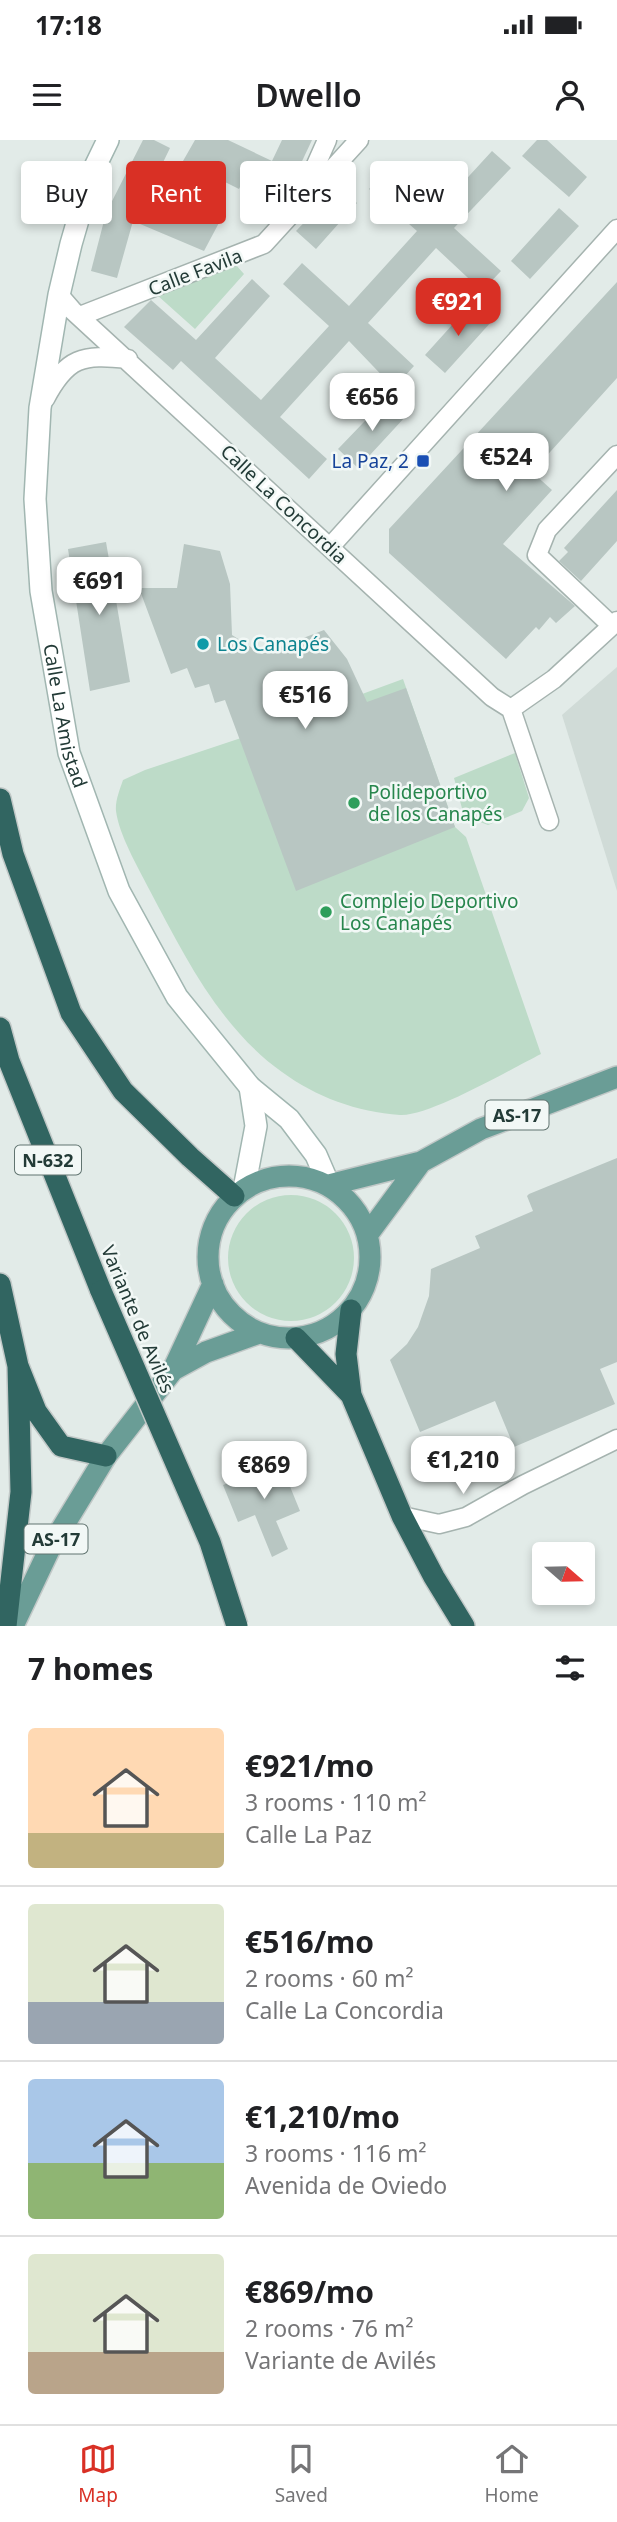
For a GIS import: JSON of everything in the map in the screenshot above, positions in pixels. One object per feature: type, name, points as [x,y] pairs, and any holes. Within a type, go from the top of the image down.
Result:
[{"type":"highway","points":[[0,799],[13,854],[71,1013],[123,1091],[190,1157],[239,1192]]},
{"type":"highway","name":"Variante de Avilés","points":[[0,1028],[9,1061],[101,1291],[210,1542],[237,1626]]},
{"type":"highway","points":[[0,1284],[18,1366],[36,1411],[61,1446],[106,1456]]},
{"type":"highway","points":[[351,1310],[346,1354],[351,1395],[402,1516],[464,1626]]},
{"type":"highway","points":[[296,1338],[351,1395]]},
{"type":"highway","points":[[6,1626],[21,1492],[18,1366]]},
{"type":"main road","name":"Calle La Amistad","points":[[108,140],[91,175],[71,244],[59,295],[40,408],[35,499],[41,591],[69,753],[126,903],[177,997],[250,1087],[289,1119],[316,1155],[329,1185]]},
{"type":"main road","name":"AS-17","points":[[329,1185],[421,1162],[481,1129],[617,1077]]},
{"type":"main road","points":[[239,1192],[256,1126],[250,1087]]},
{"type":"main road","name":"AS-17","points":[[368,1234],[421,1162]]},
{"type":"main road","name":"AS-17","points":[[297,1175],[329,1185],[357,1210],[368,1234],[371,1259],[366,1284],[351,1310],[323,1331],[296,1338],[279,1338],[259,1333],[241,1322],[226,1308],[213,1284],[208,1256],[215,1223],[239,1192],[270,1177],[297,1175]]},
{"type":"main road","name":"AS-17","points":[[13,1626],[50,1548],[106,1456],[173,1370],[213,1284]]},
{"type":"main road","name":"AS-17","points":[[173,1370],[206,1352],[259,1333]]},
{"type":"street","name":"Calle Favila","points":[[318,161],[327,140]]},
{"type":"street","name":"Calle Favila","points":[[340,161],[359,140]]},
{"type":"street","name":"Calle Favila","points":[[80,317],[264,244],[282,224]]},
{"type":"street","points":[[330,547],[617,229]]},
{"type":"street","name":"Calle La Concordia","points":[[59,295],[492,696],[511,709]]},
{"type":"street","points":[[40,408],[57,375],[74,362],[103,356],[128,359]]},
{"type":"street","points":[[549,821],[511,709],[554,679],[614,623],[537,555],[547,530],[617,455]]},
{"type":"street","points":[[402,1516],[439,1524],[466,1517],[523,1485],[617,1439]]},
{"type":"shaded area","points":[[617,667],[617,891],[562,715]]},
{"type":"green space","points":[[236,265],[244,274],[195,329],[157,295]]},
{"type":"green space","name":"Complejo Deportivo Los Canapés","points":[[403,679],[455,827],[466,837],[541,1054],[449,1101],[413,1114],[400,1115],[353,1107],[309,1089],[282,1072],[240,1034],[221,1012],[176,939],[130,851],[121,830],[116,807],[123,780],[145,770]]},
{"type":"green space","points":[[515,753],[529,798],[522,811],[488,825],[464,816],[454,778]]},
{"type":"green space","points":[[291,1195],[315,1199],[336,1213],[350,1234],[354,1258],[350,1282],[336,1303],[315,1317],[291,1321],[267,1317],[246,1303],[232,1282],[228,1258],[232,1234],[246,1213],[267,1199]]},
{"type":"building","points":[[143,140],[154,140],[170,148],[164,161],[132,161]]},
{"type":"building","points":[[195,140],[228,140],[272,161],[240,161],[239,189],[226,182],[226,161],[183,161]]},
{"type":"building","points":[[282,140],[312,140],[302,161],[272,161]]},
{"type":"building","points":[[537,140],[547,140],[587,177],[569,197],[522,156]]},
{"type":"building","points":[[492,151],[511,168],[468,213],[468,177]]},
{"type":"building","points":[[126,174],[126,224],[132,224],[117,278],[91,271],[103,224],[112,224],[112,201]]},
{"type":"building","points":[[559,208],[579,226],[530,279],[511,261]]},
{"type":"building","points":[[140,224],[218,224],[204,251]]},
{"type":"building","points":[[303,224],[338,224],[316,249],[296,231]]},
{"type":"building","points":[[409,224],[458,224],[454,228],[501,271],[482,291],[436,248],[368,323],[414,366],[394,388],[349,341],[280,417],[327,459],[309,479],[181,361],[173,370],[124,327],[151,300],[196,340],[252,279],[270,296],[215,358],[261,400],[329,326],[283,284],[302,263],[349,306],[417,231]]},
{"type":"building","points":[[617,282],[617,378],[532,472],[552,490],[503,544],[575,606],[556,623],[550,617],[539,630],[536,627],[506,659],[389,553],[389,529]]},
{"type":"building","points":[[472,303],[492,321],[445,373],[425,355]]},
{"type":"building","points":[[387,398],[406,416],[358,468],[338,449]]},
{"type":"building","points":[[617,490],[617,541],[581,581],[559,561],[568,552],[564,548]]},
{"type":"building","points":[[106,542],[130,682],[90,691],[68,549]]},
{"type":"building","points":[[184,544],[220,551],[230,584],[232,635],[262,654],[324,630],[347,659],[367,702],[406,688],[455,827],[296,891],[225,700],[215,703],[209,684],[195,688],[187,668],[171,674],[139,588],[177,588]]},
{"type":"building","points":[[617,1158],[617,1362],[600,1369],[615,1404],[514,1447],[495,1401],[420,1432],[390,1360],[407,1344],[418,1327],[429,1296],[431,1269],[480,1248],[475,1236],[533,1211],[527,1196],[529,1194]]},
{"type":"building","points":[[278,1457],[300,1511],[276,1521],[288,1549],[272,1557],[255,1515],[238,1522],[223,1485],[262,1469],[260,1464]]},
{"type":"place","name":"La Paz, 2","points":[[423,461]]},
{"type":"place","name":"Los Canapés","points":[[203,644]]},
{"type":"place","name":"Polideportivo de los Canapés","points":[[354,803]]},
{"type":"place","name":"Complejo Deportivo Los Canapés","points":[[326,912]]}]
